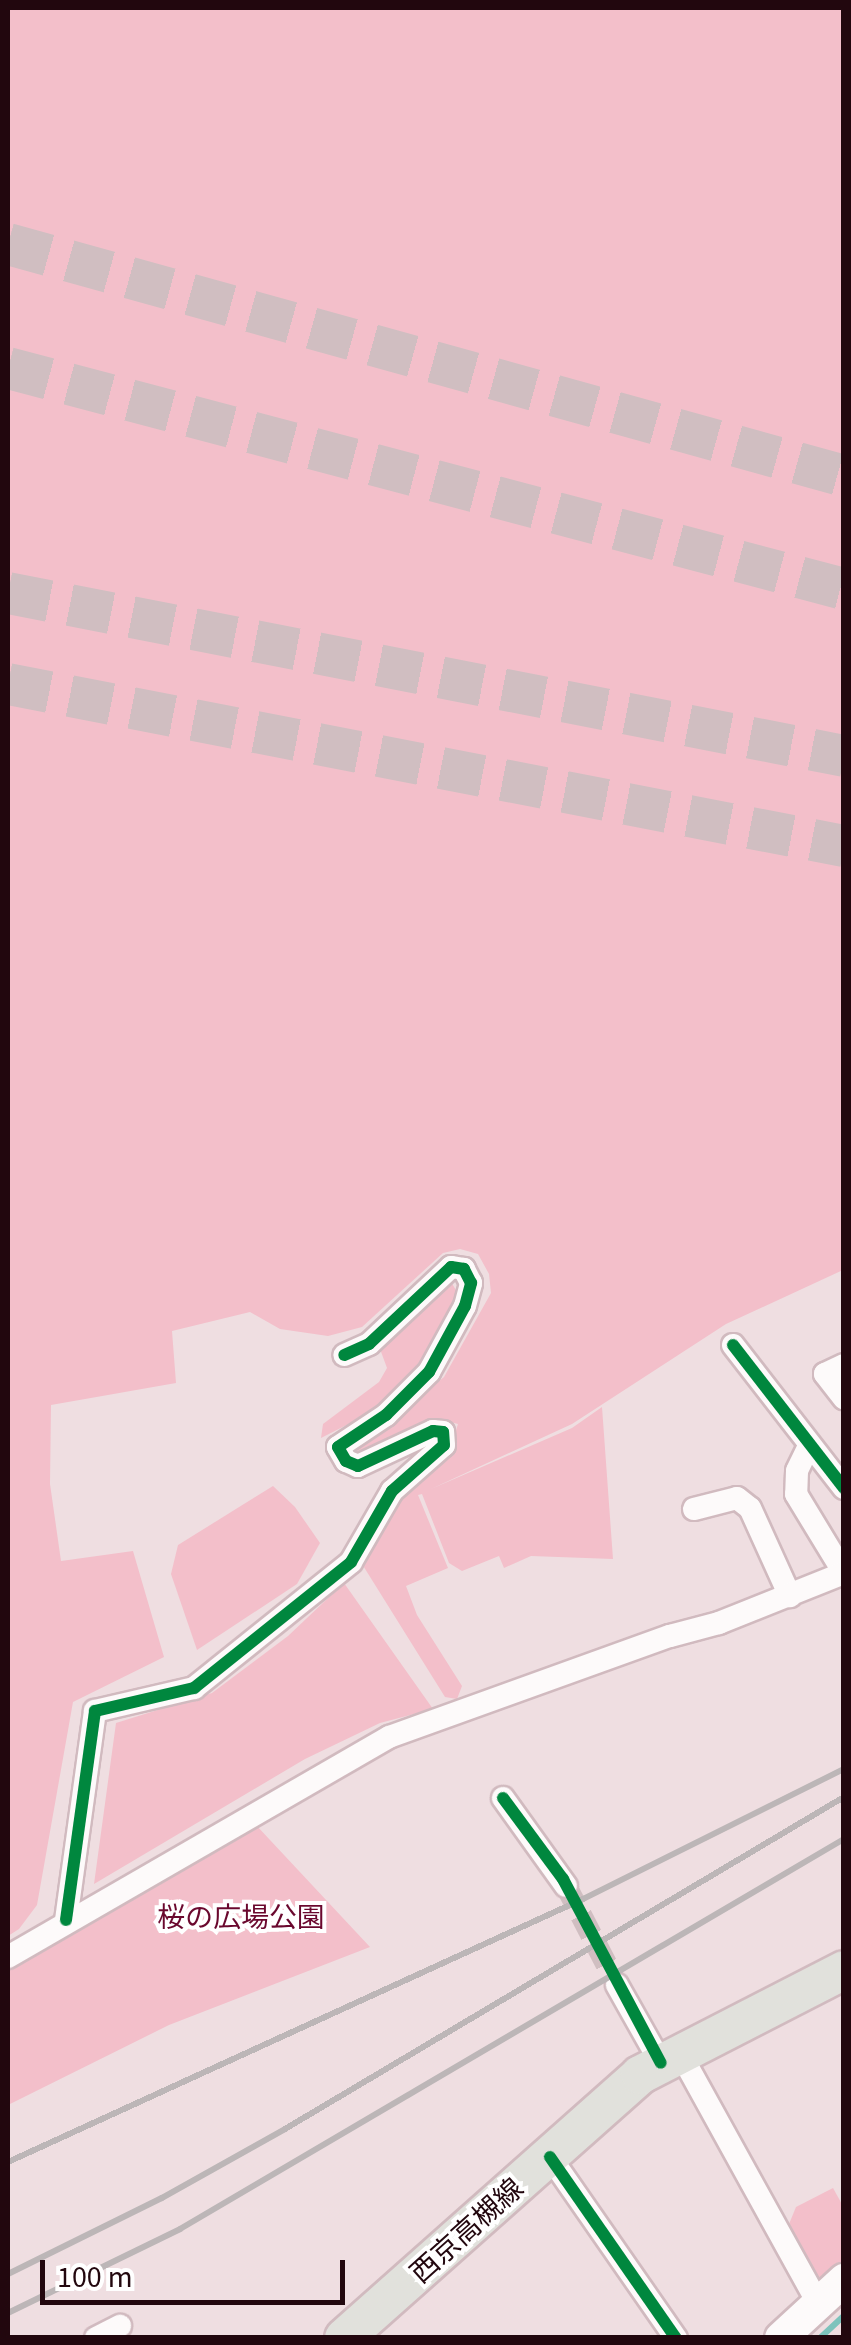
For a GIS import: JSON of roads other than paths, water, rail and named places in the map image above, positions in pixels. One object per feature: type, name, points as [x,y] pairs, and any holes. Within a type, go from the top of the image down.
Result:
[{"type":"main road","name":"西京高槻線","points":[[344,2338],[623,2088],[670,2058],[844,1970]]},
{"type":"street","points":[[66,1920],[95,1711],[194,1688],[320,1592],[351,1562],[392,1491],[444,1445],[443,1432],[433,1431],[358,1466],[346,1461],[338,1447],[386,1415],[428,1372],[466,1306],[471,1284],[464,1269],[451,1267],[369,1344],[344,1355]]},
{"type":"street","points":[[733,1345],[808,1448],[844,1488]]},
{"type":"street","points":[[844,1364],[825,1374],[844,1398]]},
{"type":"street","points":[[8,1957],[66,1920],[389,1738],[790,1596],[844,1573],[796,1494],[797,1470],[808,1448]]},
{"type":"street","points":[[694,1509],[737,1498],[750,1508],[790,1596]]},
{"type":"street","points":[[503,1798],[566,1886]]},
{"type":"street","points":[[617,1985],[670,2058],[802,2327],[844,2280]]},
{"type":"street","points":[[550,2157],[676,2338]]},
{"type":"street","points":[[96,2338],[120,2326]]},
{"type":"waterway","points":[[820,2338],[844,2316]]},
{"type":"tunnel","points":[[8,244],[844,476]]},
{"type":"tunnel","points":[[8,368],[844,589]]},
{"type":"tunnel","points":[[8,593],[844,756]]},
{"type":"tunnel","points":[[8,684],[844,846]]},
{"type":"tunnel","points":[[566,1886],[617,1985]]},
{"type":"railway","points":[[8,2162],[583,1899],[844,1769]]},
{"type":"railway","points":[[8,2274],[162,2198],[285,2129],[844,1797]]},
{"type":"railway","points":[[8,2313],[180,2229],[844,1839]]},
{"type":"park label","name":"桜の広場公園","points":[[241,1918]]}]
